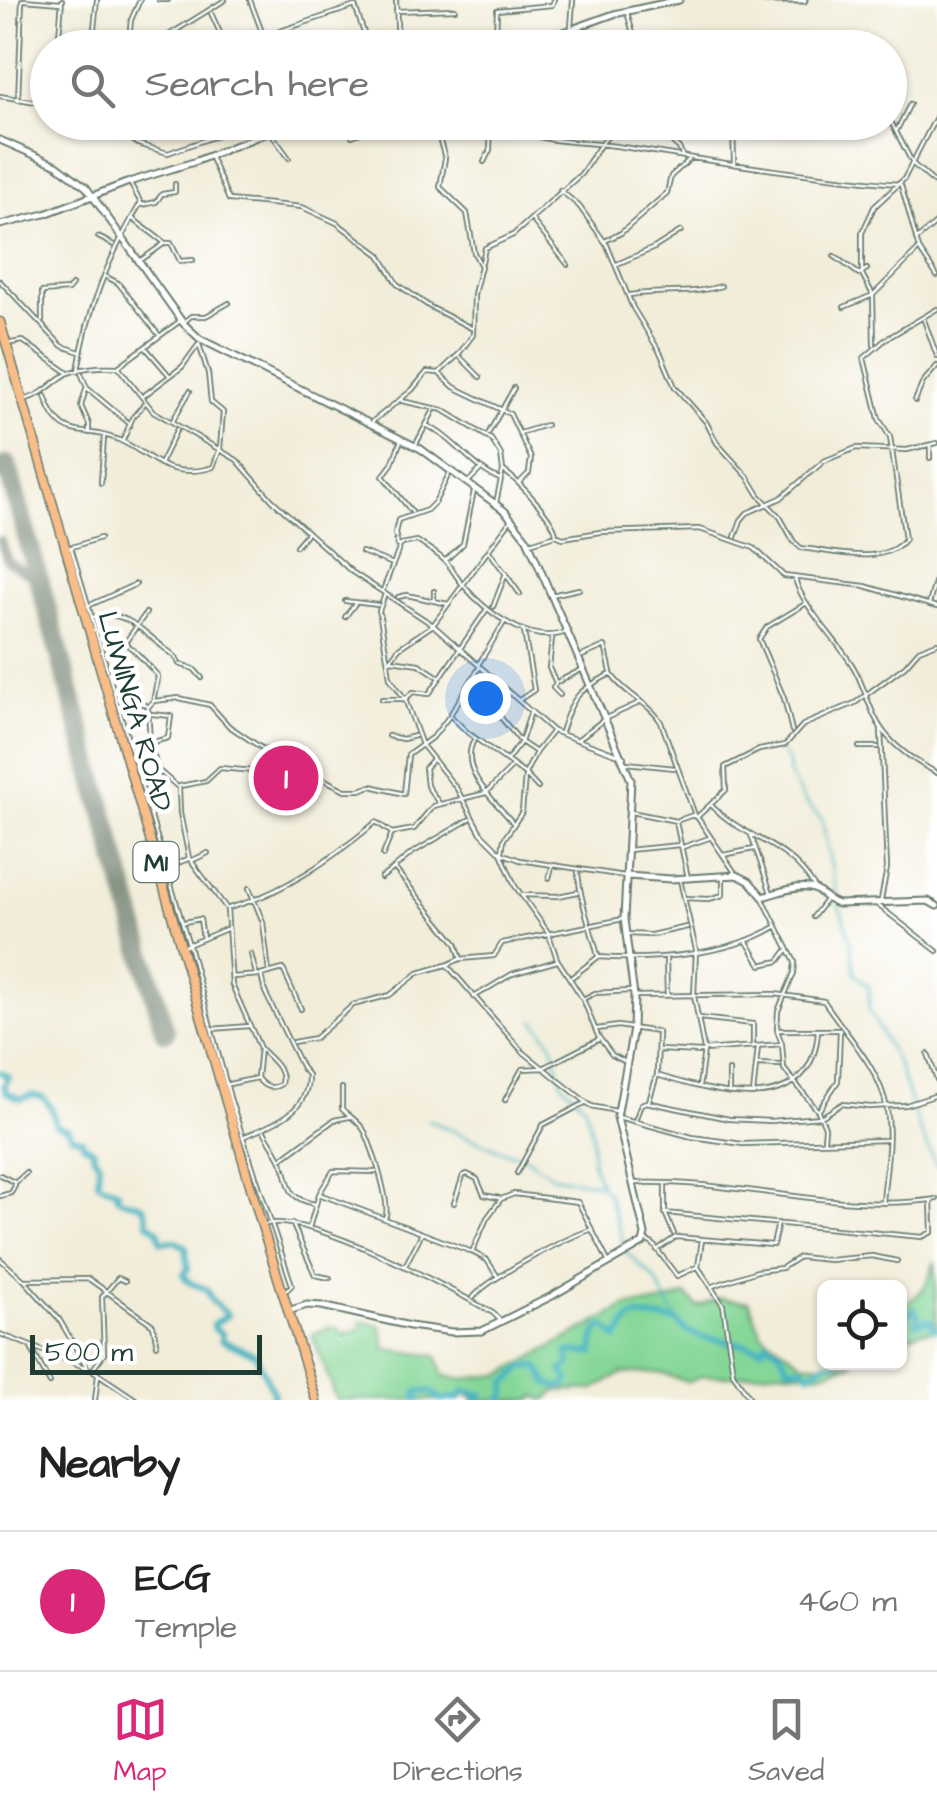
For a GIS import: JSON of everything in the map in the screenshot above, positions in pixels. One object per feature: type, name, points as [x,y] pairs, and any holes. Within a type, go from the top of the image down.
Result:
[{"type":"highway","name":"LUWINGA ROAD","points":[[0,322],[266,1224],[282,1295],[316,1400]]},
{"type":"street","points":[[18,100],[22,0],[62,1],[60,30]]},
{"type":"street","points":[[94,30],[98,0]]},
{"type":"street","points":[[130,30],[140,0]]},
{"type":"street","points":[[159,0],[168,0]]},
{"type":"street","points":[[178,30],[225,0]]},
{"type":"street","points":[[250,0],[262,30]]},
{"type":"street","points":[[352,0],[363,30]]},
{"type":"street","points":[[396,0],[397,30]]},
{"type":"street","points":[[497,30],[498,10],[552,5],[554,0]]},
{"type":"street","points":[[573,0],[571,30],[627,11],[679,0]]},
{"type":"street","points":[[764,0],[804,0]]},
{"type":"street","points":[[283,30],[355,6]]},
{"type":"street","points":[[396,11],[455,9]]},
{"type":"street","points":[[210,10],[219,30]]},
{"type":"street","points":[[627,11],[633,30]]},
{"type":"street","points":[[0,96],[30,102]]},
{"type":"street","points":[[907,114],[910,104]]},
{"type":"street","points":[[862,274],[861,242],[866,220],[913,164],[937,115]]},
{"type":"street","points":[[0,140],[63,168],[93,194],[199,342],[211,402],[222,412],[220,449],[212,467],[206,470],[174,470],[123,442],[70,431],[60,425],[44,393]]},
{"type":"street","points":[[132,140],[168,153],[204,140]]},
{"type":"street","points":[[0,225],[45,214],[251,140]]},
{"type":"street","points":[[276,140],[289,158]]},
{"type":"street","points":[[439,140],[445,160],[440,187],[467,213],[474,253],[481,266]]},
{"type":"street","points":[[484,162],[490,140]]},
{"type":"street","points":[[560,140],[802,176],[899,184]]},
{"type":"street","points":[[372,422],[427,372],[439,372],[458,354],[474,329],[474,294],[485,248],[513,235],[531,219],[585,169],[605,140]]},
{"type":"street","points":[[670,140],[683,158]]},
{"type":"street","points":[[733,140],[734,165]]},
{"type":"street","points":[[901,140],[913,164],[937,185]]},
{"type":"street","points":[[210,156],[229,200],[302,207],[337,223],[380,255],[396,284],[474,329]]},
{"type":"street","points":[[604,242],[667,194],[668,181],[690,159]]},
{"type":"street","points":[[129,182],[140,204]]},
{"type":"street","points":[[140,204],[156,202],[162,194],[175,192],[175,184]]},
{"type":"street","points":[[899,184],[919,249],[937,276]]},
{"type":"street","points":[[560,190],[580,208],[604,242],[635,312],[676,388],[801,548],[874,554],[896,550],[906,533],[889,434],[880,422],[864,356],[937,308]]},
{"type":"street","points":[[130,424],[87,388],[79,372],[88,313],[115,246],[140,204]]},
{"type":"street","points":[[132,218],[165,243]]},
{"type":"street","points":[[531,219],[568,266]]},
{"type":"street","points":[[916,240],[937,222]]},
{"type":"street","points":[[616,264],[681,231]]},
{"type":"street","points":[[98,237],[115,246]]},
{"type":"street","points":[[140,261],[165,243],[173,243],[180,261],[192,260]]},
{"type":"street","points":[[844,307],[873,295],[919,249]]},
{"type":"street","points":[[834,256],[862,274],[873,295],[875,346]]},
{"type":"street","points":[[862,274],[867,269]]},
{"type":"street","points":[[104,275],[118,283],[158,336]]},
{"type":"street","points":[[0,281],[62,346],[80,352]]},
{"type":"street","points":[[42,322],[42,292],[68,290],[72,285]]},
{"type":"street","points":[[630,295],[721,286]]},
{"type":"street","points":[[21,400],[44,393],[67,374],[118,367],[190,316],[206,316],[229,303]]},
{"type":"street","points":[[923,317],[937,356]]},
{"type":"street","points":[[6,347],[20,340],[64,368],[67,374]]},
{"type":"street","points":[[141,398],[186,363],[199,342]]},
{"type":"street","points":[[199,342],[415,446],[496,504],[512,518],[529,544],[576,658],[625,760],[632,787],[624,934],[633,993],[633,1029],[617,1114],[645,1240],[677,1276],[698,1267]]},
{"type":"street","points":[[144,346],[169,376]]},
{"type":"street","points":[[458,354],[480,377]]},
{"type":"street","points":[[914,400],[925,378],[937,366]]},
{"type":"street","points":[[118,367],[145,403],[178,428],[236,460],[272,500],[352,572],[398,597],[450,604]]},
{"type":"street","points":[[439,372],[454,387],[510,414],[532,460],[529,474],[520,482]]},
{"type":"street","points":[[87,388],[81,406],[89,434]]},
{"type":"street","points":[[487,435],[514,388]]},
{"type":"street","points":[[171,423],[190,392]]},
{"type":"street","points":[[400,400],[435,408],[487,435],[499,449],[503,470],[496,504]]},
{"type":"street","points":[[123,442],[145,403]]},
{"type":"street","points":[[415,446],[435,408]]},
{"type":"street","points":[[426,424],[449,437],[480,469],[502,480]]},
{"type":"street","points":[[519,434],[546,425]]},
{"type":"street","points":[[160,464],[178,428]]},
{"type":"street","points":[[102,483],[104,436]]},
{"type":"street","points":[[402,439],[383,476],[413,512]]},
{"type":"street","points":[[735,539],[742,518],[781,498],[798,480],[833,457],[856,448],[892,450],[937,442]]},
{"type":"street","points":[[930,446],[930,458]]},
{"type":"street","points":[[467,483],[480,469]]},
{"type":"street","points":[[450,470],[435,502],[395,525],[398,548],[380,605],[382,644],[390,678],[405,699],[422,746],[462,799],[472,819],[502,853],[521,894],[548,932],[558,961],[584,998],[600,1039],[612,1055],[628,1063]]},
{"type":"street","points":[[503,470],[520,482],[528,497],[552,520],[556,535]]},
{"type":"street","points":[[445,561],[462,544],[475,489]]},
{"type":"street","points":[[389,662],[399,648],[433,625],[512,518]]},
{"type":"street","points":[[529,544],[556,535],[563,538],[600,532],[688,528],[735,539],[758,552],[780,574],[865,586],[937,607]]},
{"type":"street","points":[[296,546],[307,532]]},
{"type":"street","points":[[100,538],[68,548],[92,618],[92,630],[126,642],[158,676],[153,702],[148,707]]},
{"type":"street","points":[[398,548],[404,542],[417,541],[445,561],[489,609],[524,630],[552,637],[567,632]]},
{"type":"street","points":[[488,550],[520,594]]},
{"type":"street","points":[[362,552],[394,564]]},
{"type":"street","points":[[382,699],[405,699],[413,692],[429,694],[489,609],[506,572]]},
{"type":"street","points":[[929,606],[937,574]]},
{"type":"street","points":[[795,578],[806,604],[827,627],[867,694],[881,729],[910,758],[937,773]]},
{"type":"street","points":[[88,606],[136,584]]},
{"type":"street","points":[[398,597],[405,584]]},
{"type":"street","points":[[549,596],[578,590]]},
{"type":"street","points":[[434,591],[434,602]]},
{"type":"street","points":[[398,597],[554,730],[625,760],[676,768]]},
{"type":"street","points":[[345,602],[380,605]]},
{"type":"street","points":[[344,616],[354,609],[356,602]]},
{"type":"street","points":[[794,735],[759,636],[806,604]]},
{"type":"street","points":[[126,642],[146,613]]},
{"type":"street","points":[[92,618],[116,615],[138,625],[175,654],[178,663],[191,667],[202,678]]},
{"type":"street","points":[[153,702],[178,698],[210,705],[229,726],[260,747],[348,791],[371,786],[404,794],[408,754],[434,736],[450,715],[505,620]]},
{"type":"street","points":[[518,700],[534,690],[524,630]]},
{"type":"street","points":[[552,637],[550,668],[556,683]]},
{"type":"street","points":[[631,812],[676,820],[695,816],[726,790],[726,767],[759,750],[785,745],[803,725],[848,707],[905,666],[919,650],[937,643]]},
{"type":"street","points":[[576,658],[605,646],[611,674],[619,686],[660,722],[695,816],[737,875],[749,881],[762,897],[790,948],[795,966],[782,996],[777,1030],[783,1065],[821,1117],[824,1142]]},
{"type":"street","points":[[389,662],[419,664],[440,678]]},
{"type":"street","points":[[560,696],[553,688],[556,683],[582,670]]},
{"type":"street","points":[[561,732],[570,704],[590,684],[611,674]]},
{"type":"street","points":[[109,688],[148,707],[151,745],[160,774],[179,787],[206,781],[220,768],[254,771],[262,761]]},
{"type":"street","points":[[464,689],[494,708],[521,742],[536,752]]},
{"type":"street","points":[[494,708],[506,692]]},
{"type":"street","points":[[577,740],[606,718],[640,702]]},
{"type":"street","points":[[506,761],[521,742],[532,711]]},
{"type":"street","points":[[132,751],[168,738],[171,716],[150,714]]},
{"type":"street","points":[[450,715],[538,788]]},
{"type":"street","points":[[877,902],[887,868],[881,729]]},
{"type":"street","points":[[502,853],[504,839],[522,812],[525,774],[554,730]]},
{"type":"street","points":[[388,736],[416,736]]},
{"type":"street","points":[[475,738],[470,752],[478,782],[513,823]]},
{"type":"street","points":[[124,739],[132,751],[132,765]]},
{"type":"street","points":[[859,748],[880,747]]},
{"type":"street","points":[[434,759],[424,768],[425,780],[440,804]]},
{"type":"street","points":[[228,908],[255,901],[314,869],[376,822],[392,833],[414,829],[433,806],[486,793],[512,768]]},
{"type":"street","points":[[137,782],[160,774]]},
{"type":"street","points":[[179,787],[190,860],[228,908],[233,990],[260,1048],[278,1066],[282,1078],[272,1088],[257,1078],[260,1048]]},
{"type":"street","points":[[711,804],[723,817],[770,842],[798,864],[826,900],[840,904],[937,902]]},
{"type":"street","points":[[382,878],[412,853],[472,819]]},
{"type":"street","points":[[676,820],[682,846],[684,898],[696,953],[694,996],[704,1051],[698,1087]]},
{"type":"street","points":[[384,854],[392,833]]},
{"type":"street","points":[[752,833],[771,894]]},
{"type":"street","points":[[628,850],[682,846],[710,837]]},
{"type":"street","points":[[721,855],[757,848]]},
{"type":"street","points":[[208,853],[162,869],[183,922],[185,946],[212,1028],[224,1086],[257,1078]]},
{"type":"street","points":[[502,853],[552,866],[627,876],[737,875]]},
{"type":"street","points":[[549,878],[552,866]]},
{"type":"street","points":[[394,868],[456,943],[461,958]]},
{"type":"street","points":[[578,870],[598,958]]},
{"type":"street","points":[[684,898],[722,895],[723,876]]},
{"type":"street","points":[[249,888],[263,922],[270,973]]},
{"type":"street","points":[[762,897],[804,888],[818,892]]},
{"type":"street","points":[[521,894],[558,896],[580,892]]},
{"type":"street","points":[[814,917],[826,900]]},
{"type":"street","points":[[877,902],[937,951]]},
{"type":"street","points":[[292,1043],[315,1038],[353,1005],[390,995],[418,973],[461,958],[487,958],[496,954],[502,942],[624,919]]},
{"type":"street","points":[[183,922],[201,921],[203,940]]},
{"type":"street","points":[[571,978],[598,958],[696,953],[747,940],[778,925]]},
{"type":"street","points":[[624,934],[651,935],[689,926]]},
{"type":"street","points":[[185,946],[228,928]]},
{"type":"street","points":[[747,940],[760,965],[778,962],[790,948]]},
{"type":"street","points":[[240,1138],[297,1110],[306,1096],[308,1076],[251,954]]},
{"type":"street","points":[[666,957],[667,998]]},
{"type":"street","points":[[474,997],[506,977],[558,961]]},
{"type":"street","points":[[447,965],[507,1036],[601,1110],[692,1137],[744,1144],[888,1140]]},
{"type":"street","points":[[232,977],[284,969],[301,1009]]},
{"type":"street","points":[[584,998],[594,993],[633,993],[667,998],[782,996],[822,1000],[860,1051],[886,1105],[888,1140],[883,1203]]},
{"type":"street","points":[[698,1018],[754,1024],[753,1095]]},
{"type":"street","points":[[212,1028],[251,1026]]},
{"type":"street","points":[[596,1030],[618,1026],[656,1030],[660,1050],[649,1102]]},
{"type":"street","points":[[777,1030],[841,1028]]},
{"type":"street","points":[[818,1112],[838,1080],[841,1028]]},
{"type":"street","points":[[657,1075],[728,1094],[753,1095],[792,1082],[816,1052],[818,1030]]},
{"type":"street","points":[[505,1100],[519,1071],[543,1068],[600,1039]]},
{"type":"street","points":[[660,1050],[704,1051],[782,1044]]},
{"type":"street","points":[[928,1054],[937,1080]]},
{"type":"street","points":[[756,1064],[783,1065]]},
{"type":"street","points":[[728,1094],[729,1071]]},
{"type":"street","points":[[281,1159],[334,1120],[342,1109],[342,1088]]},
{"type":"street","points":[[635,1121],[641,1104],[649,1102],[749,1121],[821,1117],[842,1104],[912,1104],[937,1095]]},
{"type":"street","points":[[516,1173],[543,1124],[586,1102]]},
{"type":"street","points":[[342,1109],[366,1133],[389,1207],[384,1218]]},
{"type":"street","points":[[334,1120],[350,1116]]},
{"type":"street","points":[[264,1129],[281,1159],[290,1192],[316,1204]]},
{"type":"street","points":[[309,1228],[318,1194],[336,1169],[378,1172]]},
{"type":"street","points":[[0,1196],[11,1194],[15,1183],[26,1173]]},
{"type":"street","points":[[454,1203],[467,1174],[477,1179],[484,1195],[500,1199],[514,1194],[574,1200],[581,1206],[610,1264]]},
{"type":"street","points":[[0,1175],[15,1183]]},
{"type":"street","points":[[632,1184],[665,1183],[883,1203],[937,1199]]},
{"type":"street","points":[[665,1183],[665,1213],[676,1237]]},
{"type":"street","points":[[318,1194],[472,1252],[487,1260],[498,1277]]},
{"type":"street","points":[[472,1252],[500,1199]]},
{"type":"street","points":[[665,1213],[928,1236],[932,1232],[931,1200]]},
{"type":"street","points":[[266,1224],[292,1222],[405,1266],[472,1301],[503,1323]]},
{"type":"street","points":[[292,1222],[312,1270],[330,1278]]},
{"type":"street","points":[[657,1250],[676,1237],[773,1244],[778,1224]]},
{"type":"street","points":[[472,1301],[480,1289],[498,1277],[592,1230]]},
{"type":"street","points":[[405,1266],[422,1232]]},
{"type":"street","points":[[288,1311],[307,1305],[330,1307],[410,1326],[452,1332],[482,1331],[610,1264],[645,1240]]},
{"type":"street","points":[[702,1240],[698,1267],[723,1305],[733,1373],[751,1400]]},
{"type":"street","points":[[713,1286],[753,1272],[782,1268],[800,1257],[830,1260],[872,1256],[897,1260]]},
{"type":"street","points":[[0,1258],[62,1324],[90,1369]]},
{"type":"street","points":[[24,1280],[83,1278],[108,1290],[153,1325],[157,1345]]},
{"type":"street","points":[[90,1369],[104,1354],[102,1300],[118,1278],[125,1281]]},
{"type":"street","points":[[0,1334],[90,1369],[137,1400]]},
{"type":"street","points":[[31,1346],[50,1383]]},
{"type":"street","points":[[95,1400],[98,1374]]},
{"type":"green space","points":[[935,1261],[937,1331],[922,1331],[907,1337],[907,1303],[928,1281]]},
{"type":"green space","points":[[686,1295],[698,1307],[718,1298],[749,1302],[761,1333],[804,1363],[817,1363],[817,1370],[832,1370],[819,1374],[779,1370],[702,1376],[688,1382],[660,1373],[623,1373],[594,1389],[557,1391],[545,1400],[535,1396],[533,1400],[474,1400],[464,1394],[461,1400],[337,1400],[312,1335],[329,1327],[340,1329],[343,1335],[360,1329],[361,1321],[381,1326],[386,1349],[437,1356],[444,1376],[462,1379],[500,1375],[627,1306],[661,1303]]},
{"type":"waterway","points":[[783,754],[804,801],[822,819],[855,974],[869,986],[869,1010],[898,1065],[920,1131],[937,1167]]},
{"type":"waterway","points":[[534,1020],[552,1043],[562,1084],[584,1104],[592,1133],[592,1162],[600,1183]]},
{"type":"waterway","points":[[0,1072],[9,1077],[4,1086],[6,1092],[21,1099],[32,1095],[44,1098],[56,1125],[68,1129],[94,1150],[99,1162],[98,1182],[118,1191],[116,1196],[122,1200],[141,1205],[148,1223],[158,1230],[161,1242],[175,1241],[186,1247],[188,1269],[183,1275],[190,1283],[207,1289],[211,1300],[228,1315],[213,1324],[214,1329],[222,1334],[221,1340],[255,1354],[274,1394],[271,1400]]},
{"type":"waterway","points":[[428,1120],[526,1157],[552,1176],[600,1184],[608,1194],[627,1253],[655,1279],[677,1321]]},
{"type":"waterway","points":[[907,1314],[915,1309],[916,1323],[930,1320],[937,1329]]},
{"type":"waterway","points":[[500,1400],[506,1395],[506,1383],[524,1367],[538,1366],[548,1384],[566,1385],[569,1379],[562,1371],[570,1364],[568,1352],[593,1353],[594,1338],[601,1327],[617,1339],[630,1319],[638,1316],[677,1321],[687,1331],[702,1337],[763,1348],[767,1342],[780,1351],[788,1367],[803,1367],[810,1374],[817,1369]]},
{"type":"waterway","points":[[419,1400],[418,1391],[431,1392],[442,1400]]},
{"type":"waterway","points":[[442,1400],[459,1398],[464,1391],[483,1395],[477,1400]]},
{"type":"taxiway","points":[[0,475],[11,481]]},
{"type":"taxiway","points":[[0,540],[8,561],[39,580]]},
{"type":"runway","points":[[7,465],[165,1032]]},
{"type":"place","name":"ECG","points":[[286,778]]}]
